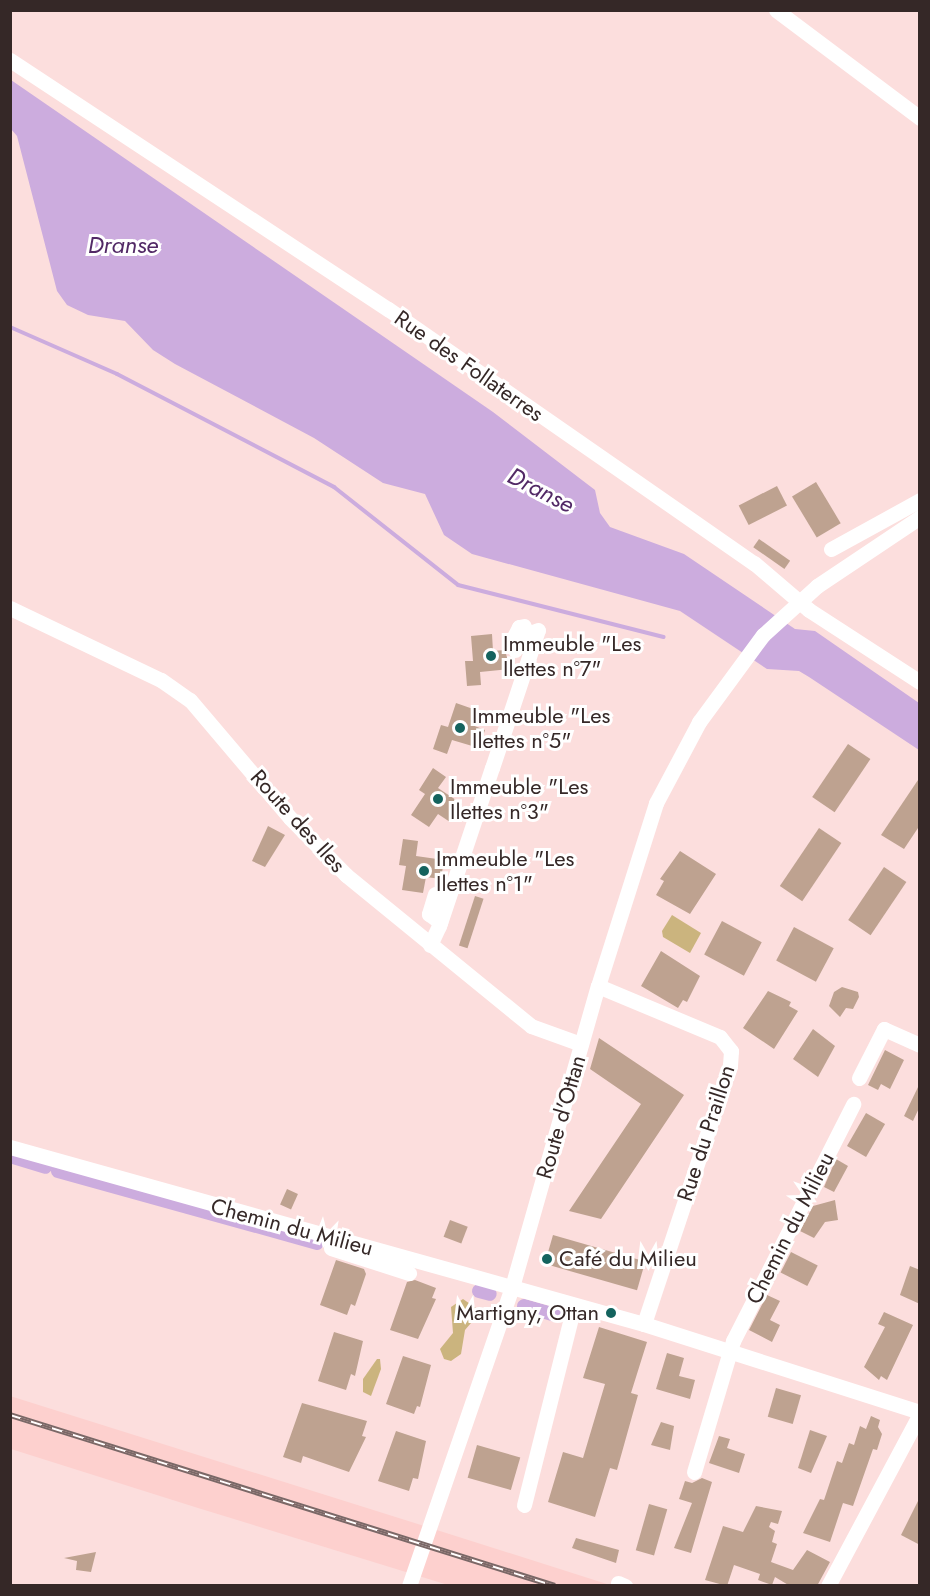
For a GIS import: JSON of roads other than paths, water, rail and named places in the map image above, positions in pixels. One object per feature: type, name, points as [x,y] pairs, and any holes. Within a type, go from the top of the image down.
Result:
[{"type":"street","points":[[776,10],[920,118]]},
{"type":"street","name":"Rue des Follaterres","points":[[10,60],[388,309],[754,563],[809,610],[920,682]]},
{"type":"street","points":[[831,549],[920,501]]},
{"type":"street","name":"Route d'Ottan","points":[[409,1586],[512,1287],[598,986],[656,803],[681,752],[736,668],[782,616],[817,586],[920,518]]},
{"type":"street","name":"Route des Iles","points":[[10,608],[149,674],[190,700],[321,851],[430,945],[531,1026],[581,1044]]},
{"type":"street","points":[[430,945],[440,922],[536,637],[531,625],[519,627],[514,650]]},
{"type":"street","points":[[435,894],[429,914],[440,922]]},
{"type":"street","name":"Rue du Praillon","points":[[598,986],[720,1037],[731,1051],[730,1065],[644,1324]]},
{"type":"street","points":[[859,1078],[884,1029],[920,1045]]},
{"type":"street","name":"Chemin du Milieu","points":[[694,1472],[730,1352],[853,1104]]},
{"type":"street","name":"Chemin du Milieu","points":[[10,1147],[644,1324],[920,1413]]},
{"type":"street","points":[[330,1247],[409,1273]]},
{"type":"street","points":[[524,1505],[574,1306]]},
{"type":"street","points":[[828,1586],[920,1413]]},
{"type":"water","name":"Dranse","points":[[11,80],[493,412],[595,490],[600,513],[610,527],[684,554],[795,629],[815,631],[919,703],[919,750],[799,671],[767,669],[680,611],[472,554],[444,535],[425,494],[383,483],[314,438],[175,364],[153,350],[125,321],[88,315],[67,305],[57,291],[17,136],[11,129]]},
{"type":"waterway","points":[[10,327],[117,374],[334,487],[458,585],[664,637]]},
{"type":"waterway","points":[[10,1156],[45,1167]]},
{"type":"waterway","points":[[58,1171],[317,1243]]},
{"type":"waterway","points":[[479,1291],[490,1294]]},
{"type":"waterway","points":[[524,1306],[556,1315]]},
{"type":"railway","points":[[10,1415],[555,1586]]},
{"type":"place","name":"Immeuble \"Les Ilettes n°7\"","points":[[491,656]]},
{"type":"place","name":"Immeuble \"Les Ilettes n°5\"","points":[[460,728]]},
{"type":"place","name":"Immeuble \"Les Ilettes n°3\"","points":[[438,799]]},
{"type":"place","name":"Immeuble \"Les Ilettes n°1\"","points":[[424,871]]},
{"type":"place","name":"Café du Milieu","points":[[547,1259]]},
{"type":"place","name":"Martigny, Ottan","points":[[611,1313]]}]
